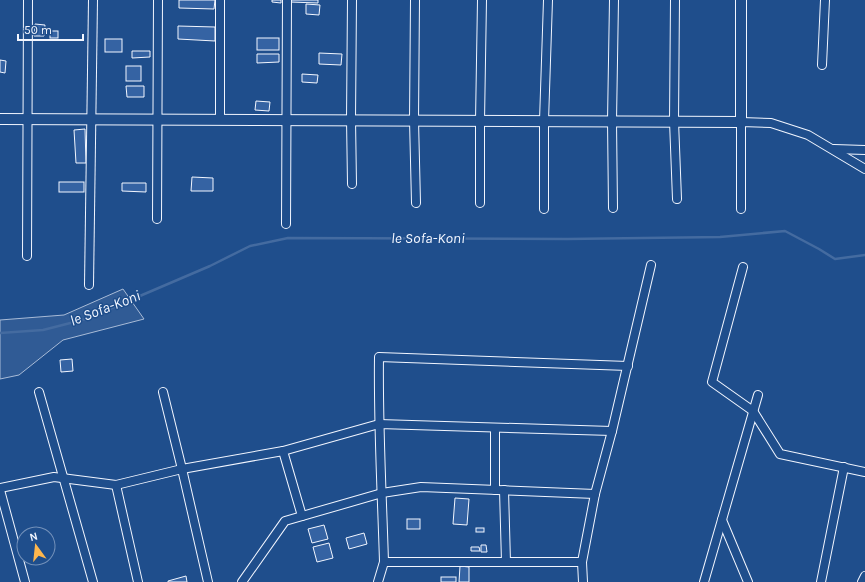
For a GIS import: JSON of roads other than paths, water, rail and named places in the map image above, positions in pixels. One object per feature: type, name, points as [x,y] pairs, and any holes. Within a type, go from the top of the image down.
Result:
[{"type":"street","points":[[27,256],[28,0]]},
{"type":"street","points":[[89,285],[92,0]]},
{"type":"street","points":[[158,0],[158,219]]},
{"type":"street","points":[[220,0],[220,120]]},
{"type":"street","points":[[286,224],[287,0]]},
{"type":"street","points":[[352,0],[352,184]]},
{"type":"street","points":[[415,0],[414,120],[416,202]]},
{"type":"street","points":[[480,203],[482,0]]},
{"type":"street","points":[[544,209],[544,121],[548,0]]},
{"type":"street","points":[[613,208],[612,121],[614,0]]},
{"type":"street","points":[[675,0],[674,121],[677,199]]},
{"type":"street","points":[[741,0],[741,209]]},
{"type":"street","points":[[822,65],[825,0]]},
{"type":"street","points":[[0,119],[674,121],[771,123],[808,136],[865,169]]},
{"type":"street","points":[[832,149],[865,150]]},
{"type":"street","points":[[584,582],[582,562],[595,494],[628,366],[651,265]]},
{"type":"street","points":[[743,267],[712,382],[754,411],[780,454],[865,472]]},
{"type":"street","points":[[378,582],[384,562],[378,404],[379,357],[628,366]]},
{"type":"street","points":[[39,392],[93,582]]},
{"type":"street","points":[[163,392],[208,582]]},
{"type":"street","points":[[704,582],[758,395]]},
{"type":"street","points":[[25,582],[0,489],[54,477],[116,485],[182,469],[283,451],[379,424],[612,431]]},
{"type":"street","points":[[495,428],[495,490]]},
{"type":"street","points":[[283,451],[302,516]]},
{"type":"street","points":[[821,582],[844,468]]},
{"type":"street","points":[[116,485],[138,582]]},
{"type":"street","points":[[242,582],[285,521],[382,493],[421,487],[595,494]]},
{"type":"street","points":[[504,490],[506,562]]},
{"type":"street","points":[[722,520],[748,582]]},
{"type":"street","points":[[384,562],[582,562]]},
{"type":"street","points":[[862,582],[865,576]]},
{"type":"waterway","name":"le Sofa-Koni","points":[[0,333],[43,330],[86,319],[210,266],[250,246],[288,238],[567,239],[720,237],[785,231],[835,259],[865,255]]}]
